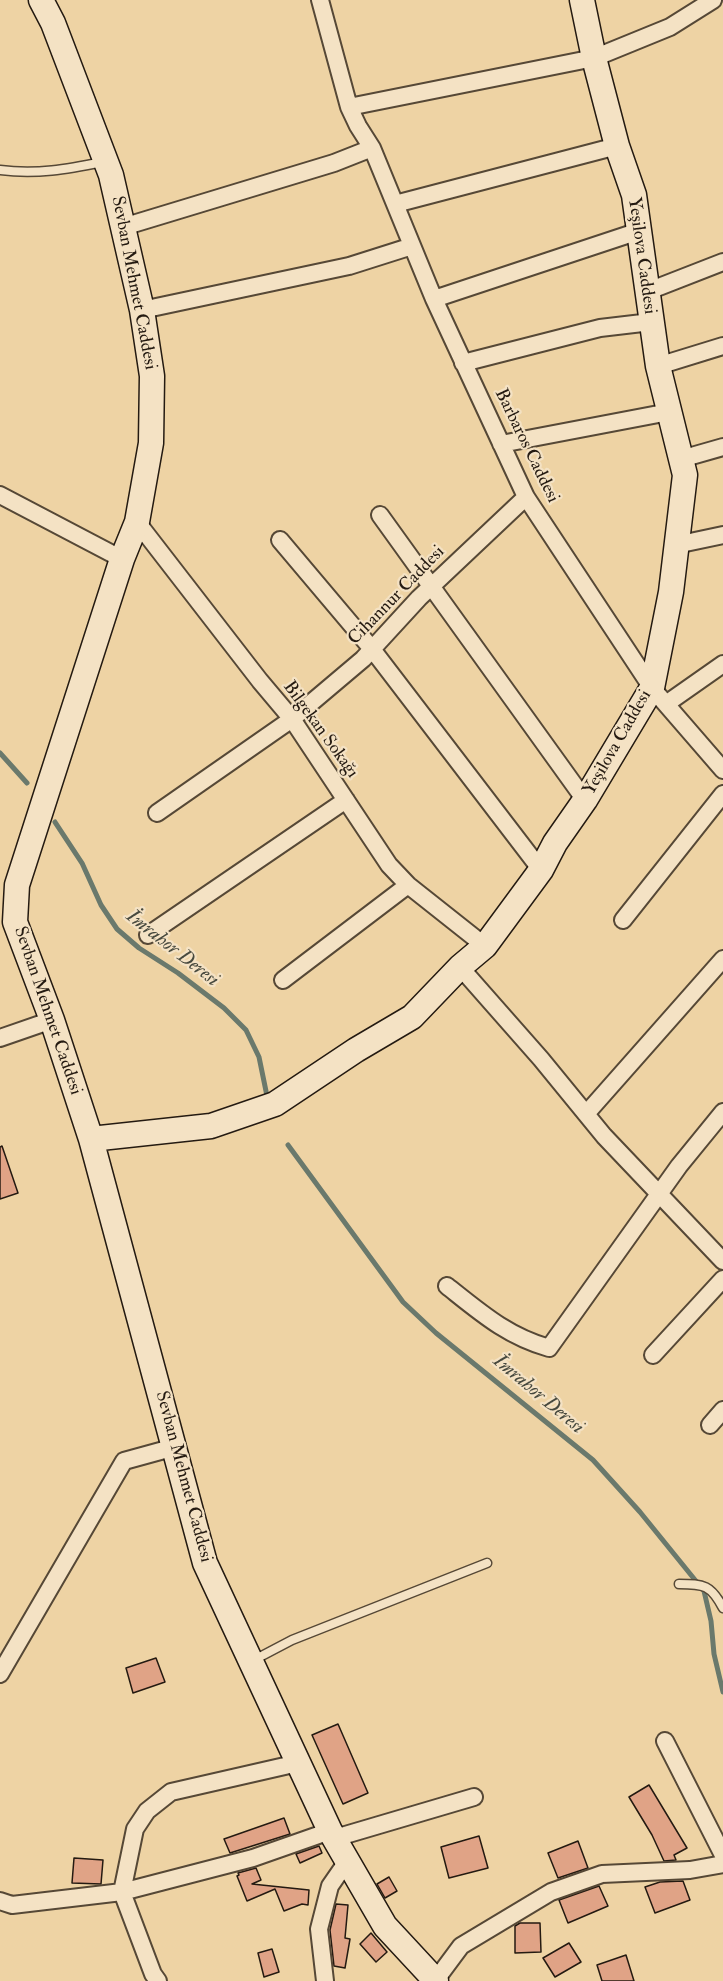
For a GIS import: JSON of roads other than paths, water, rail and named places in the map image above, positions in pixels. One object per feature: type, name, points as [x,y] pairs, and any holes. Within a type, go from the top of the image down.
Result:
[{"type":"main road","name":"Sevban Mehmet Caddesi","points":[[40,0],[53,23],[111,175],[142,310],[152,376],[151,432],[137,522],[122,559],[26,853],[8,923],[52,1020],[91,1138],[205,1563],[332,1834],[385,1926],[435,1981]]},
{"type":"main road","name":"Yeşilova Caddesi","points":[[91,1138],[211,1126],[275,1104],[356,1050],[412,1017],[460,967],[485,946],[541,870],[555,843],[659,696],[685,475],[658,366],[634,195],[617,146],[594,58],[582,0]]},
{"type":"street","name":"Barbaros Caddesi","points":[[320,0],[349,107],[372,148],[434,299],[526,497],[659,696],[723,770]]},
{"type":"street","points":[[349,107],[594,58],[670,27],[713,0]]},
{"type":"street","points":[[395,204],[617,146]]},
{"type":"street","points":[[123,227],[334,163],[372,148]]},
{"type":"street","points":[[434,299],[639,231]]},
{"type":"street","points":[[142,310],[349,266],[412,246]]},
{"type":"street","points":[[646,292],[723,262]]},
{"type":"street","points":[[463,363],[600,328],[651,322]]},
{"type":"street","points":[[658,366],[723,346]]},
{"type":"street","points":[[501,444],[669,412]]},
{"type":"street","points":[[681,459],[723,447]]},
{"type":"street","points":[[0,495],[122,559]]},
{"type":"street","name":"Cihannur Caddesi","points":[[157,813],[292,719],[363,659],[432,586],[526,497]]},
{"type":"street","points":[[380,515],[585,800]]},
{"type":"street","name":"Bilgekan Sokağı","points":[[137,522],[292,719],[389,865],[408,885],[485,946]]},
{"type":"street","points":[[676,545],[723,535]]},
{"type":"street","points":[[280,540],[372,649],[541,870]]},
{"type":"street","points":[[659,696],[723,664]]},
{"type":"street","points":[[623,920],[723,794]]},
{"type":"street","points":[[148,935],[346,800]]},
{"type":"street","points":[[283,980],[408,885]]},
{"type":"street","points":[[586,1114],[723,959]]},
{"type":"street","points":[[460,967],[541,1059],[604,1136],[720,1253]]},
{"type":"street","points":[[0,1038],[52,1020]]},
{"type":"street","points":[[447,1286],[496,1325],[533,1344],[549,1348],[679,1166],[723,1112]]},
{"type":"street","points":[[653,1355],[723,1279]]},
{"type":"street","points":[[710,1425],[723,1410]]},
{"type":"street","points":[[0,1674],[124,1461],[175,1448]]},
{"type":"street","points":[[665,1741],[723,1855]]},
{"type":"street","points":[[158,1981],[153,1974],[122,1892],[135,1829],[147,1811],[171,1792],[298,1763]]},
{"type":"street","points":[[0,1901],[12,1905],[122,1892],[474,1797]]},
{"type":"street","points":[[325,1981],[319,1929],[330,1886],[348,1860]]},
{"type":"street","points":[[435,1981],[461,1947],[551,1892],[602,1874],[690,1870],[723,1864]]},
{"type":"lane","points":[[0,170],[22,173],[57,171],[106,161]]},
{"type":"lane","points":[[251,1661],[292,1641],[487,1563]]},
{"type":"lane","points":[[679,1584],[703,1585],[715,1594],[723,1608]]},
{"type":"waterway","name":"İmrahor Deresi","points":[[0,753],[27,783]]},
{"type":"waterway","name":"İmrahor Deresi","points":[[55,822],[82,863],[101,905],[117,929],[139,948],[178,973],[224,1008],[246,1030],[259,1057],[267,1096]]},
{"type":"waterway","name":"İmrahor Deresi","points":[[288,1145],[403,1302],[436,1333],[593,1460],[640,1512],[704,1591],[711,1621],[714,1654],[723,1692]]}]
